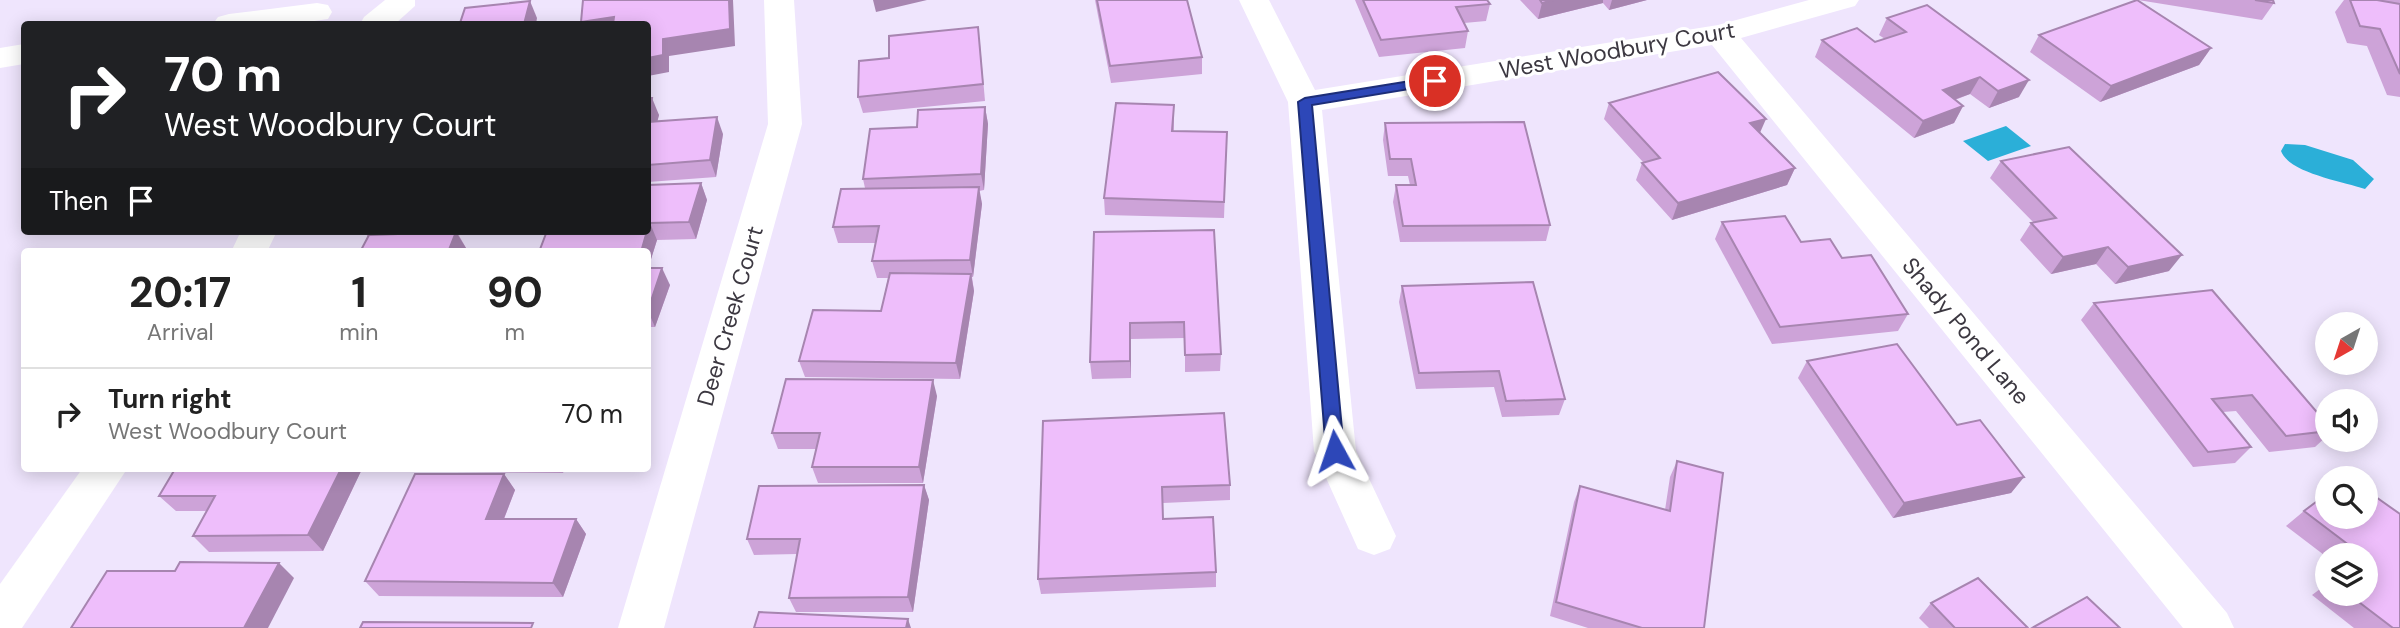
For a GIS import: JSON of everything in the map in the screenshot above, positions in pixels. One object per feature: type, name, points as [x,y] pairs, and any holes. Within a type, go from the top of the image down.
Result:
[{"type":"street","points":[[379,21],[395,12],[400,6],[400,0]]},
{"type":"street","name":"Deer Creek Court","points":[[641,628],[785,124],[779,0]]},
{"type":"street","points":[[1254,0],[1305,102],[1335,451],[1374,536]]},
{"type":"street","name":"West Woodbury Court","points":[[1305,102],[1720,34],[1844,0]]},
{"type":"street","points":[[252,21],[321,12]]},
{"type":"street","name":"Shady Pond Lane","points":[[1720,34],[2211,628]]},
{"type":"street","points":[[0,58],[21,54]]},
{"type":"street","points":[[0,622],[104,472]]},
{"type":"water","points":[[2006,126],[2031,146],[1988,161],[1963,141]]},
{"type":"water","points":[[2285,144],[2305,145],[2353,160],[2374,179],[2365,189],[2305,171],[2286,159],[2281,151]]},
{"type":"building","points":[[583,0],[729,0],[730,29],[663,39],[663,55],[651,57],[651,21],[613,21],[614,17],[581,21]]},
{"type":"building","points":[[1097,0],[1187,0],[1202,57],[1110,66]]},
{"type":"building","points":[[1363,0],[1487,0],[1490,4],[1456,7],[1468,31],[1381,40]]},
{"type":"building","points":[[2137,0],[2211,48],[2111,86],[2039,35]]},
{"type":"building","points":[[2350,0],[2377,0],[2400,4],[2400,74],[2380,29],[2360,26]]},
{"type":"building","points":[[530,1],[525,21],[461,21],[465,8]]},
{"type":"building","points":[[1927,5],[2029,80],[1998,91],[1980,77],[1943,90],[1963,106],[1923,121],[1822,40],[1857,28],[1875,42],[1906,32],[1887,18]]},
{"type":"building","points":[[978,27],[983,84],[858,97],[859,61],[889,58],[889,36]]},
{"type":"building","points":[[1718,72],[1766,119],[1750,123],[1795,168],[1678,203],[1642,163],[1660,158],[1609,103]]},
{"type":"building","points":[[1116,103],[1174,105],[1172,131],[1227,132],[1224,202],[1104,198]]},
{"type":"building","points":[[985,107],[981,174],[863,179],[870,129],[917,127],[918,110]]},
{"type":"building","points":[[717,117],[710,160],[651,165],[651,122]]},
{"type":"building","points":[[1524,122],[1550,225],[1403,226],[1396,185],[1416,185],[1411,159],[1390,159],[1385,123]]},
{"type":"building","points":[[2069,147],[2182,255],[2128,267],[2108,247],[2063,257],[2031,223],[2056,218],[2001,161]]},
{"type":"building","points":[[701,183],[689,222],[651,223],[651,185]]},
{"type":"building","points":[[979,187],[970,260],[872,261],[879,226],[833,227],[841,189]]},
{"type":"building","points":[[1785,216],[1801,242],[1830,239],[1842,258],[1871,255],[1908,314],[1780,327],[1722,222]]},
{"type":"building","points":[[1214,230],[1221,354],[1185,355],[1184,322],[1130,323],[1130,361],[1090,362],[1094,232]]},
{"type":"building","points":[[369,235],[455,235],[450,248],[362,248]]},
{"type":"building","points":[[545,235],[646,235],[642,248],[541,248]]},
{"type":"building","points":[[651,268],[662,268],[651,301]]},
{"type":"building","points":[[890,273],[971,274],[956,363],[799,361],[813,310],[881,311]]},
{"type":"building","points":[[1533,282],[1565,399],[1506,401],[1499,371],[1419,373],[1402,286]]},
{"type":"building","points":[[2212,290],[2315,410],[2315,433],[2286,436],[2252,395],[2212,399],[2251,447],[2208,452],[2094,303]]},
{"type":"building","points":[[1897,344],[1957,425],[1980,420],[2024,477],[1904,503],[1807,361]]},
{"type":"building","points":[[786,379],[933,380],[919,467],[812,467],[820,433],[772,433]]},
{"type":"building","points":[[1224,413],[1230,485],[1162,487],[1163,519],[1213,517],[1216,572],[1038,579],[1043,421]]},
{"type":"building","points":[[1677,461],[1723,473],[1704,628],[1642,628],[1556,602],[1580,486],[1670,511]]},
{"type":"building","points":[[173,472],[340,472],[308,535],[193,536],[215,496],[159,496]]},
{"type":"building","points":[[415,474],[504,474],[486,519],[576,519],[553,583],[365,581]]},
{"type":"building","points":[[924,485],[908,597],[789,598],[800,539],[747,539],[759,486]]},
{"type":"building","points":[[2378,498],[2400,514],[2400,628],[2393,628],[2364,606],[2378,606],[2378,543],[2346,543],[2328,529],[2378,529]]},
{"type":"building","points":[[2315,503],[2315,519],[2304,511]]},
{"type":"building","points":[[180,562],[279,563],[244,628],[71,628],[107,571],[175,571]]},
{"type":"building","points":[[1978,578],[2028,628],[1955,628],[1931,603]]},
{"type":"building","points":[[2087,597],[2120,628],[2032,628]]},
{"type":"building","points":[[759,612],[908,619],[906,628],[754,628]]},
{"type":"building","points":[[363,622],[533,623],[531,628],[360,628]]},
{"type":"route","points":[[1335,451],[1305,102],[1435,81]]}]
